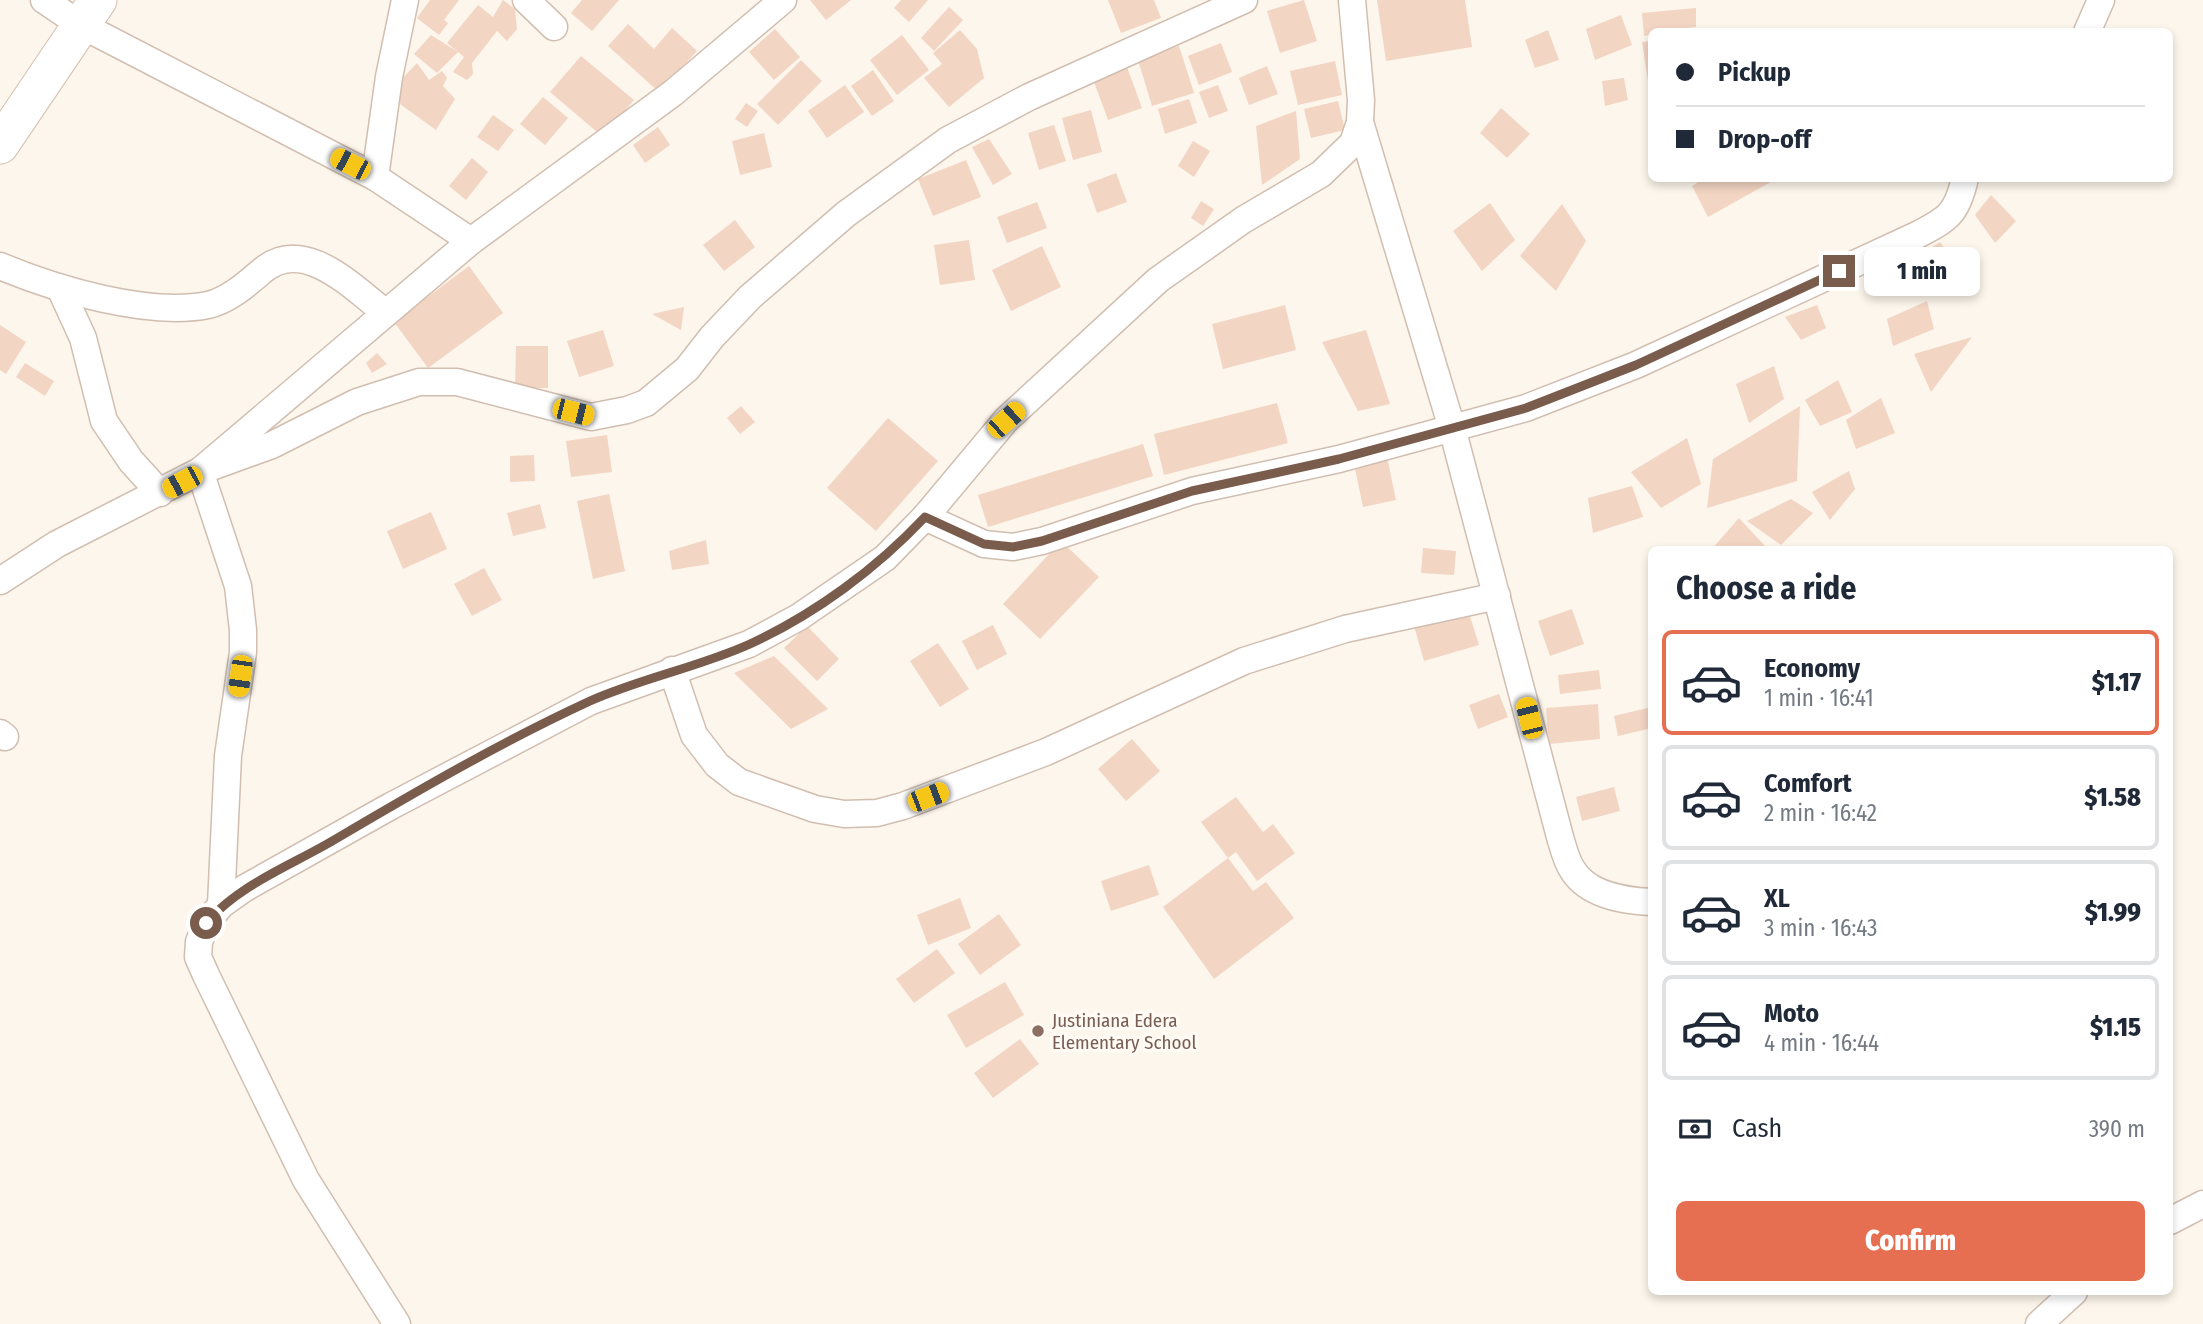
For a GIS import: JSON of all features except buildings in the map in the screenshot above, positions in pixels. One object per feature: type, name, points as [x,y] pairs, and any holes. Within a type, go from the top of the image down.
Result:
[{"type":"street","points":[[44,0],[89,13],[375,177],[471,241]]},
{"type":"street","points":[[375,177],[388,77],[405,0]]},
{"type":"street","points":[[526,0],[554,27]]},
{"type":"street","points":[[200,471],[471,241],[673,93],[783,0]]},
{"type":"street","points":[[0,581],[57,544],[160,494],[200,471],[272,445],[368,398],[419,382],[457,382],[592,417],[646,403],[687,369],[712,337],[750,297],[846,214],[927,155],[1029,97],[1244,0]]},
{"type":"street","points":[[1352,0],[1360,58],[1360,121],[1452,428],[1560,837],[1572,869],[1586,885],[1612,896],[1648,901]]},
{"type":"street","points":[[2089,28],[2101,0]]},
{"type":"street","points":[[0,145],[89,13]]},
{"type":"street","points":[[397,1324],[306,1180],[198,957],[199,942],[206,923],[221,905],[245,888],[391,806],[591,701],[749,644],[799,617],[885,558],[925,517],[1006,420],[1158,280],[1243,220],[1321,174],[1353,143],[1360,121]]},
{"type":"street","points":[[925,517],[984,544],[1013,547],[1042,541],[1192,491],[1339,459],[1526,408],[1636,365],[1917,235],[1945,220],[1958,205],[1964,182]]},
{"type":"street","points":[[0,266],[60,288],[121,302],[183,307],[210,305],[250,281],[271,264],[309,260],[331,271],[386,313]]},
{"type":"street","points":[[60,288],[83,338],[104,421],[131,461],[160,494]]},
{"type":"street","points":[[200,471],[238,586],[243,630],[243,652],[229,756],[221,905]]},
{"type":"street","points":[[672,670],[694,735],[717,765],[739,782],[815,809],[844,814],[870,813],[903,806],[1046,752],[1244,661],[1345,629],[1497,596]]},
{"type":"street","points":[[2173,1219],[2203,1204]]},
{"type":"street","points":[[2039,1324],[2071,1295]]},
{"type":"place","name":"Justiniana Edera Elementary School","points":[[1038,1031]]},
{"type":"route","points":[[206,923],[221,905],[245,888],[391,806],[591,701],[654,676],[749,644],[799,617],[885,558],[925,517],[958,535],[984,544],[1013,547],[1042,541],[1192,491],[1339,459],[1526,408],[1636,365],[1839,271]]}]
